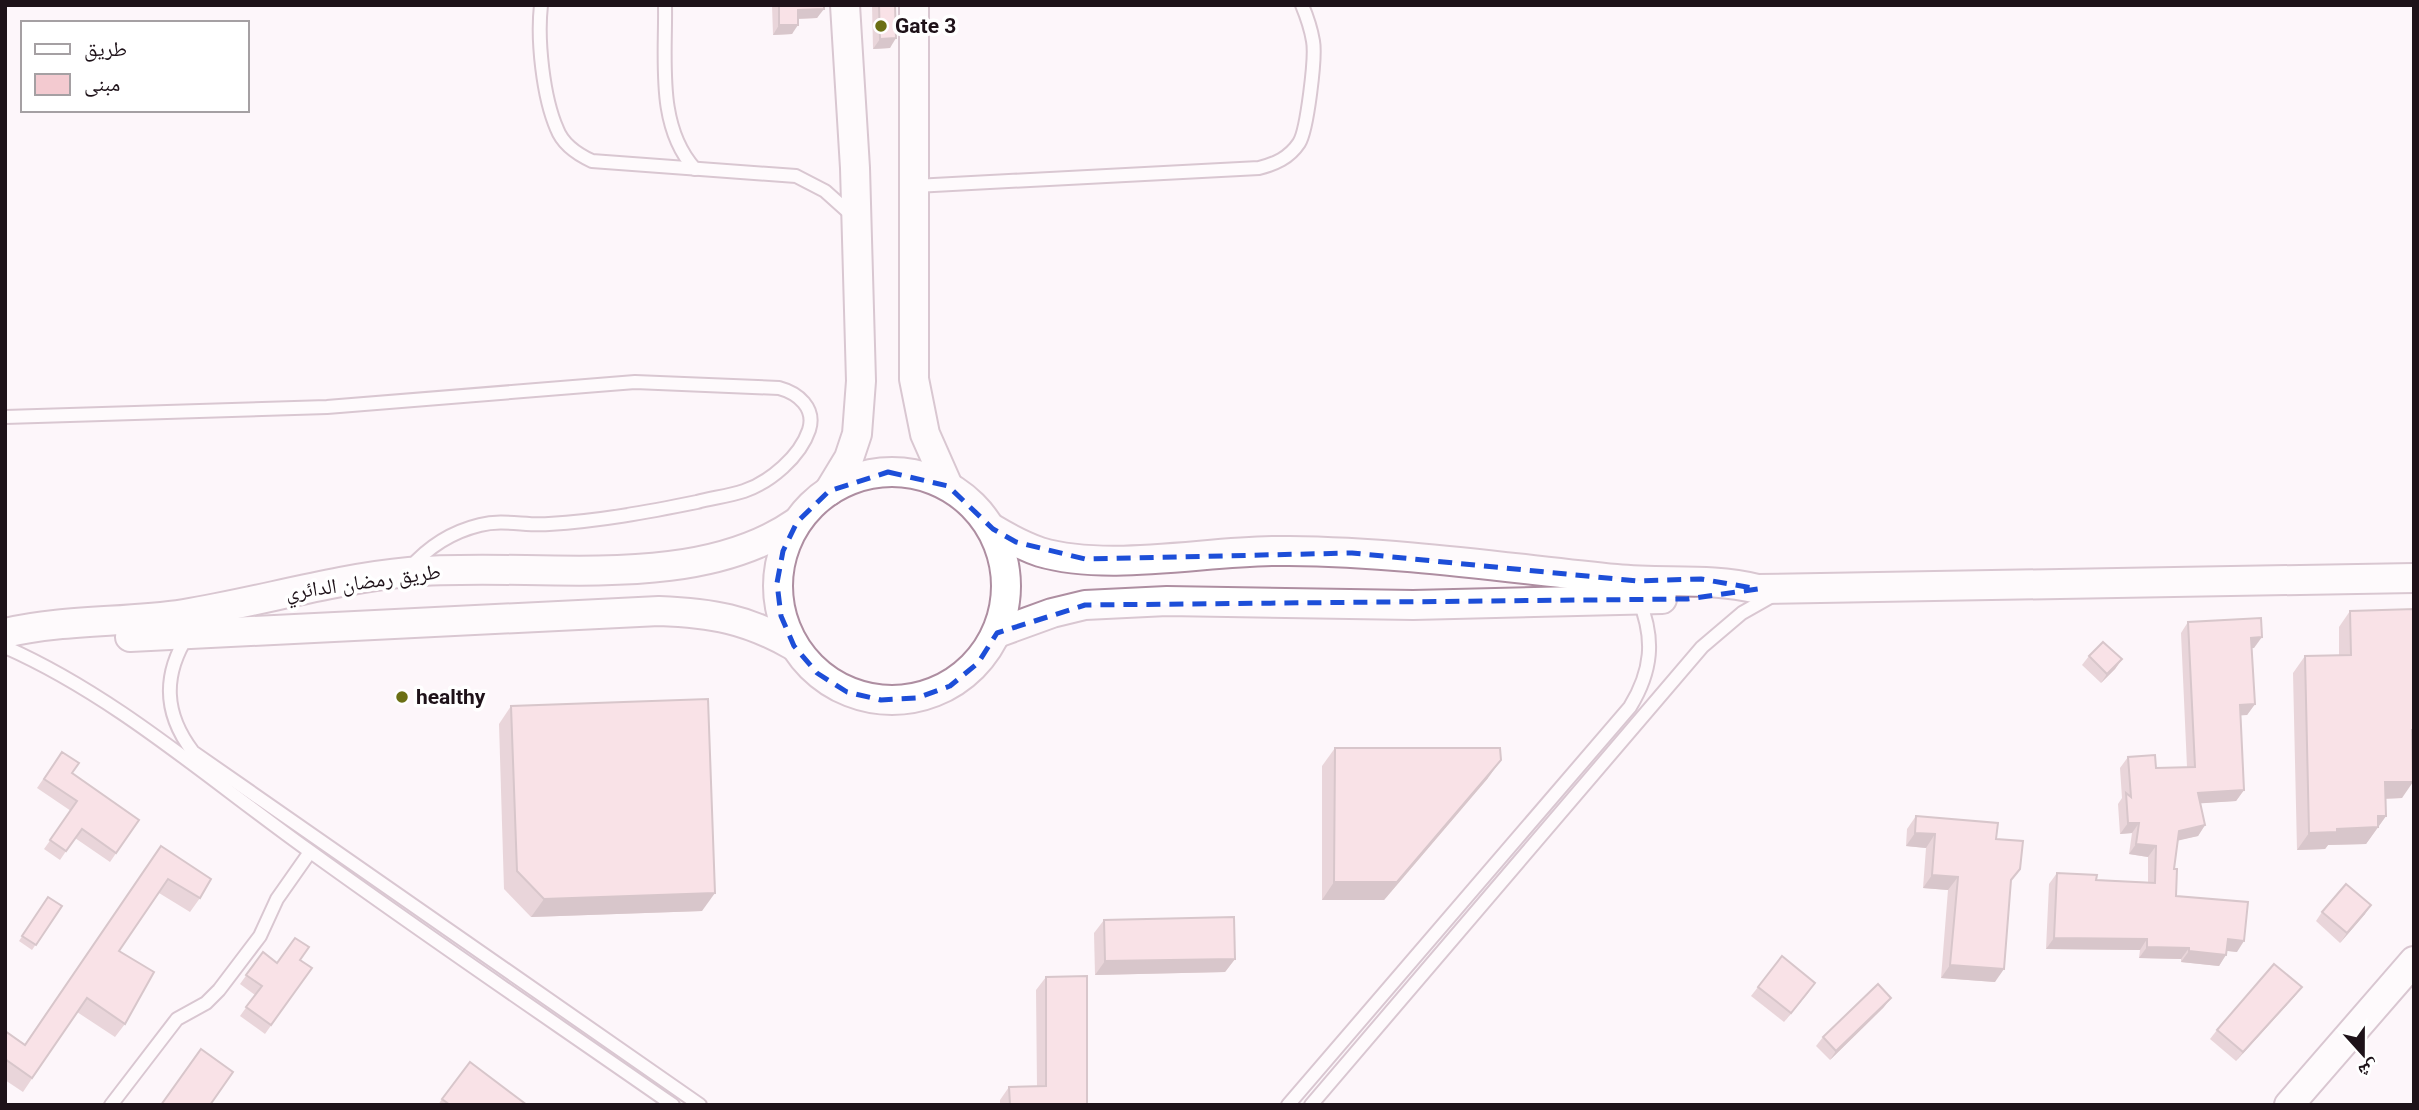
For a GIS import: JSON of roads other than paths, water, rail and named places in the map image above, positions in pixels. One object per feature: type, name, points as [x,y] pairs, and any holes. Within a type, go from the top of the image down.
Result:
[{"type":"street","points":[[828,5],[836,120],[855,168]]},
{"type":"street","points":[[829,491],[858,477],[888,472],[919,474],[948,486],[973,504],[993,529],[1005,563],[1007,599],[997,633],[978,663],[950,685],[917,698],[881,700],[847,692],[817,673],[794,646],[781,616],[777,583],[783,551],[797,522],[829,491],[849,458],[860,410],[857,221],[845,5]]},
{"type":"street","points":[[855,168],[868,111],[864,5]]},
{"type":"street","points":[[897,5],[897,109],[901,134],[915,178]]},
{"type":"street","points":[[914,5],[914,379],[925,434],[948,486]]},
{"type":"street","points":[[915,178],[929,117],[932,5]]},
{"type":"street","name":"طريق رمضان الدائري","points":[[5,635],[44,624],[184,614],[406,572],[474,568],[655,568],[702,563],[743,552],[775,537],[797,522]]},
{"type":"street","points":[[993,529],[1042,552],[1086,559],[1172,558],[1286,551],[1352,553],[1490,564],[1637,581],[1701,579],[1758,589],[2414,578]]},
{"type":"street","points":[[997,633],[1052,613],[1085,605],[1167,601],[1413,605],[1639,600],[1711,598],[1758,589]]},
{"type":"street","name":"طريق رمضان الدائري","points":[[5,635],[48,641],[659,611],[706,613],[742,621],[794,646]]},
{"type":"street","points":[[2289,1105],[2414,961]]},
{"type":"street","points":[[2309,1105],[2414,984]]},
{"type":"lane","points":[[541,5],[544,73],[557,131],[575,153],[592,162],[796,176],[825,191],[857,221]]},
{"type":"lane","points":[[665,5],[668,122],[682,155],[695,169]]},
{"type":"lane","points":[[915,178],[1245,168],[1276,163],[1292,153],[1301,140],[1304,122],[1314,44],[1302,5]]},
{"type":"lane","points":[[5,417],[327,407],[661,381],[779,388],[793,392],[804,402],[810,415],[808,430],[793,456],[771,477],[744,491],[606,519],[546,525],[504,522],[482,524],[437,543],[406,572]]},
{"type":"lane","points":[[1311,1105],[1702,647],[1742,613],[1788,589]]},
{"type":"lane","points":[[1288,1105],[1630,707],[1642,688],[1649,666],[1651,643],[1639,600]]},
{"type":"lane","points":[[189,634],[177,653],[170,673],[168,694],[176,726],[193,752],[700,1105]]},
{"type":"lane","points":[[5,647],[85,688],[310,852],[673,1105]]},
{"type":"lane","points":[[111,1105],[177,1018],[206,1003],[219,990],[260,936],[276,899],[310,852]]},
{"type":"place","name":"Gate 3","points":[[881,26]]},
{"type":"place","name":"healthy","points":[[402,697]]}]
